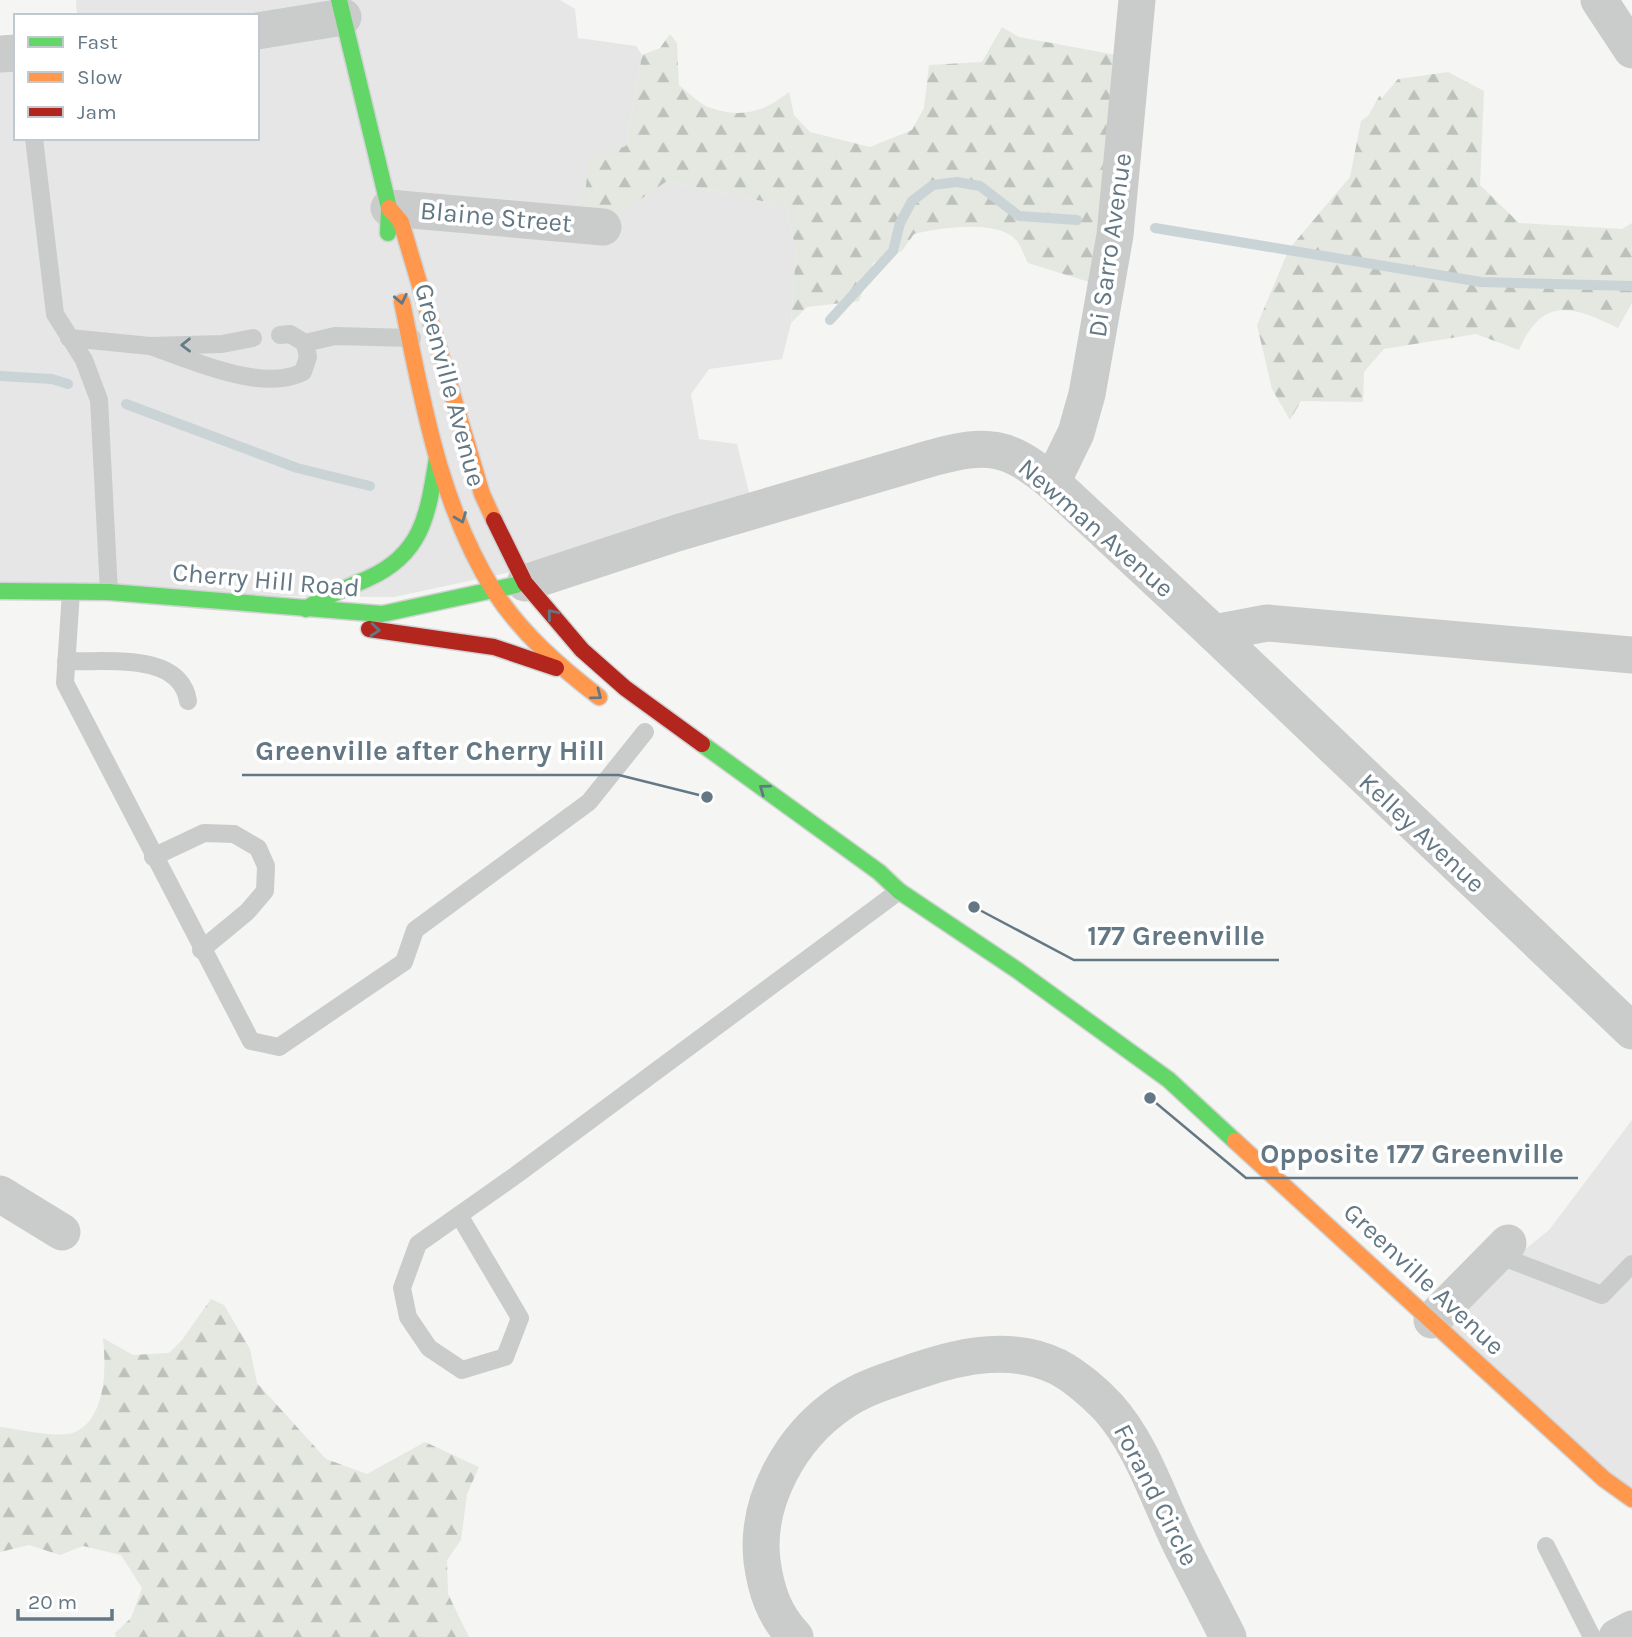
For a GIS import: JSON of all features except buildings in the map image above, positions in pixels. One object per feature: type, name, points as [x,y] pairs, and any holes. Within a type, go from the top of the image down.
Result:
[{"type":"main road","name":"Greenville Avenue","points":[[341,8],[388,208],[386,224],[390,246]]},
{"type":"main road","name":"Greenville Avenue","points":[[388,208],[401,222],[510,587],[532,640],[568,674],[612,707]]},
{"type":"main road","name":"Greenville Avenue","points":[[398,286],[438,456],[472,547],[510,587],[625,688],[879,873],[899,891],[1017,970],[1170,1080],[1604,1479],[1632,1499]]},
{"type":"main road","points":[[306,609],[326,594],[390,568],[406,554],[418,536],[430,508],[438,456]]},
{"type":"main road","name":"Cherry Hill Road","points":[[0,591],[109,592],[382,614],[510,587]]},
{"type":"main road","points":[[188,599],[238,615],[404,632],[494,647],[568,674]]},
{"type":"main road","points":[[640,728],[663,745]]},
{"type":"main road","name":"Greenville Avenue","points":[[739,792],[879,873]]},
{"type":"street","name":"Di Sarro Avenue","points":[[1052,482],[1076,433],[1096,341],[1117,214],[1137,0]]},
{"type":"street","points":[[1599,0],[1632,50]]},
{"type":"street","points":[[259,30],[341,8]]},
{"type":"street","name":"Blaine Street","points":[[388,208],[603,227]]},
{"type":"street","name":"Newman Avenue","points":[[510,587],[677,533],[971,447],[999,448],[1025,460],[1052,482],[1214,633]]},
{"type":"street","points":[[1214,633],[1267,623],[1632,655]]},
{"type":"street","name":"Kelley Avenue","points":[[1214,633],[1632,1031]]},
{"type":"street","points":[[0,1194],[62,1232]]},
{"type":"street","points":[[1432,1320],[1502,1248]]},
{"type":"street","name":"Forand Circle","points":[[795,1637],[775,1610],[766,1591],[760,1547],[768,1497],[798,1445],[841,1402],[872,1387],[952,1359],[978,1354],[1018,1357],[1058,1367],[1107,1406],[1143,1462],[1228,1637]]},
{"type":"street","points":[[1617,1637],[1632,1629]]},
{"type":"lane","points":[[34,140],[55,314],[84,360],[99,400],[109,592]]},
{"type":"lane","points":[[150,346],[243,377],[292,378],[303,372],[309,357],[305,343],[290,334],[279,335]]},
{"type":"lane","points":[[305,343],[335,336],[410,339],[435,334]]},
{"type":"lane","points":[[69,338],[150,346],[222,344],[253,338]]},
{"type":"lane","points":[[71,592],[65,683],[250,1041],[279,1047],[404,962],[415,930],[589,802],[640,728]]},
{"type":"lane","points":[[66,661],[154,666],[176,674],[186,690],[188,701]]},
{"type":"lane","points":[[153,857],[204,833],[234,834],[258,848],[266,866],[265,891],[247,912],[201,950]]},
{"type":"lane","points":[[459,1216],[520,1318],[505,1357],[462,1370],[429,1348],[408,1317],[402,1288],[418,1244],[899,891]]},
{"type":"lane","points":[[1502,1248],[1602,1295],[1632,1264]]},
{"type":"lane","points":[[1546,1546],[1592,1637]]},
{"type":"shaded area","points":[[76,0],[560,0],[575,9],[578,38],[636,46],[642,55],[626,146],[608,221],[667,181],[786,206],[796,251],[791,323],[782,359],[709,369],[691,394],[699,439],[737,444],[756,520],[394,597],[0,594],[0,50],[14,50],[14,140],[259,140],[259,14],[77,14]]},
{"type":"shaded area","points":[[1632,1120],[1632,1510],[1435,1322],[1549,1230]]},
{"type":"green space","points":[[1002,27],[1019,37],[1133,58],[1105,287],[1028,263],[1017,241],[995,229],[937,229],[914,234],[902,251],[873,263],[859,301],[807,307],[791,323],[796,251],[786,206],[667,181],[608,222],[582,220],[589,160],[626,146],[642,55],[660,48],[670,34],[677,43],[679,85],[703,104],[723,111],[743,113],[771,104],[789,92],[794,115],[810,132],[870,147],[912,130],[924,108],[929,65],[982,62]]},
{"type":"green space","points":[[1448,72],[1484,91],[1480,185],[1519,223],[1622,229],[1632,223],[1632,303],[1618,328],[1587,314],[1561,310],[1549,313],[1538,320],[1528,332],[1519,350],[1476,334],[1384,349],[1364,372],[1363,402],[1301,401],[1290,420],[1272,389],[1257,325],[1289,249],[1350,177],[1361,121],[1368,116],[1380,95],[1382,98],[1398,79]]},
{"type":"green space","points":[[211,1299],[224,1305],[250,1349],[257,1383],[326,1459],[367,1474],[425,1442],[479,1467],[467,1494],[461,1540],[447,1560],[448,1594],[469,1637],[116,1637],[115,1633],[131,1618],[142,1588],[121,1555],[83,1546],[60,1555],[29,1545],[0,1552],[0,1427],[49,1434],[75,1432],[86,1425],[99,1403],[104,1377],[103,1338],[133,1355],[169,1353],[182,1340]]},
{"type":"waterway","points":[[830,320],[893,251],[900,223],[912,201],[933,185],[957,182],[980,186],[1019,216],[1077,220]]},
{"type":"waterway","points":[[1155,228],[1481,282],[1632,286]]},
{"type":"waterway","points":[[0,376],[52,379],[68,384]]},
{"type":"waterway","points":[[126,404],[297,468],[370,486]]},
{"type":"traffic: fast","points":[[339,0],[389,208],[388,233]]},
{"type":"traffic: fast","points":[[306,609],[369,578],[402,556],[420,529],[426,513],[437,458]]},
{"type":"traffic: fast","points":[[0,591],[109,592],[382,614],[516,585]]},
{"type":"traffic: fast","points":[[702,744],[879,872],[899,891],[1017,970],[1169,1080],[1235,1141]]},
{"type":"traffic: slow","points":[[389,208],[401,222],[482,494],[494,520]]},
{"type":"traffic: slow","points":[[402,302],[435,451],[446,488],[475,558],[516,621],[556,661],[599,697]]},
{"type":"traffic: slow","points":[[1235,1141],[1604,1479],[1632,1499]]},
{"type":"traffic: jam","points":[[494,520],[525,583],[582,650],[625,688],[702,744]]},
{"type":"traffic: jam","points":[[369,629],[494,647],[556,668]]},
{"type":"place","name":"Greenville after Cherry Hill","points":[[707,797]]},
{"type":"place","name":"177 Greenville","points":[[974,907]]},
{"type":"place","name":"Opposite 177 Greenville","points":[[1150,1098]]}]
